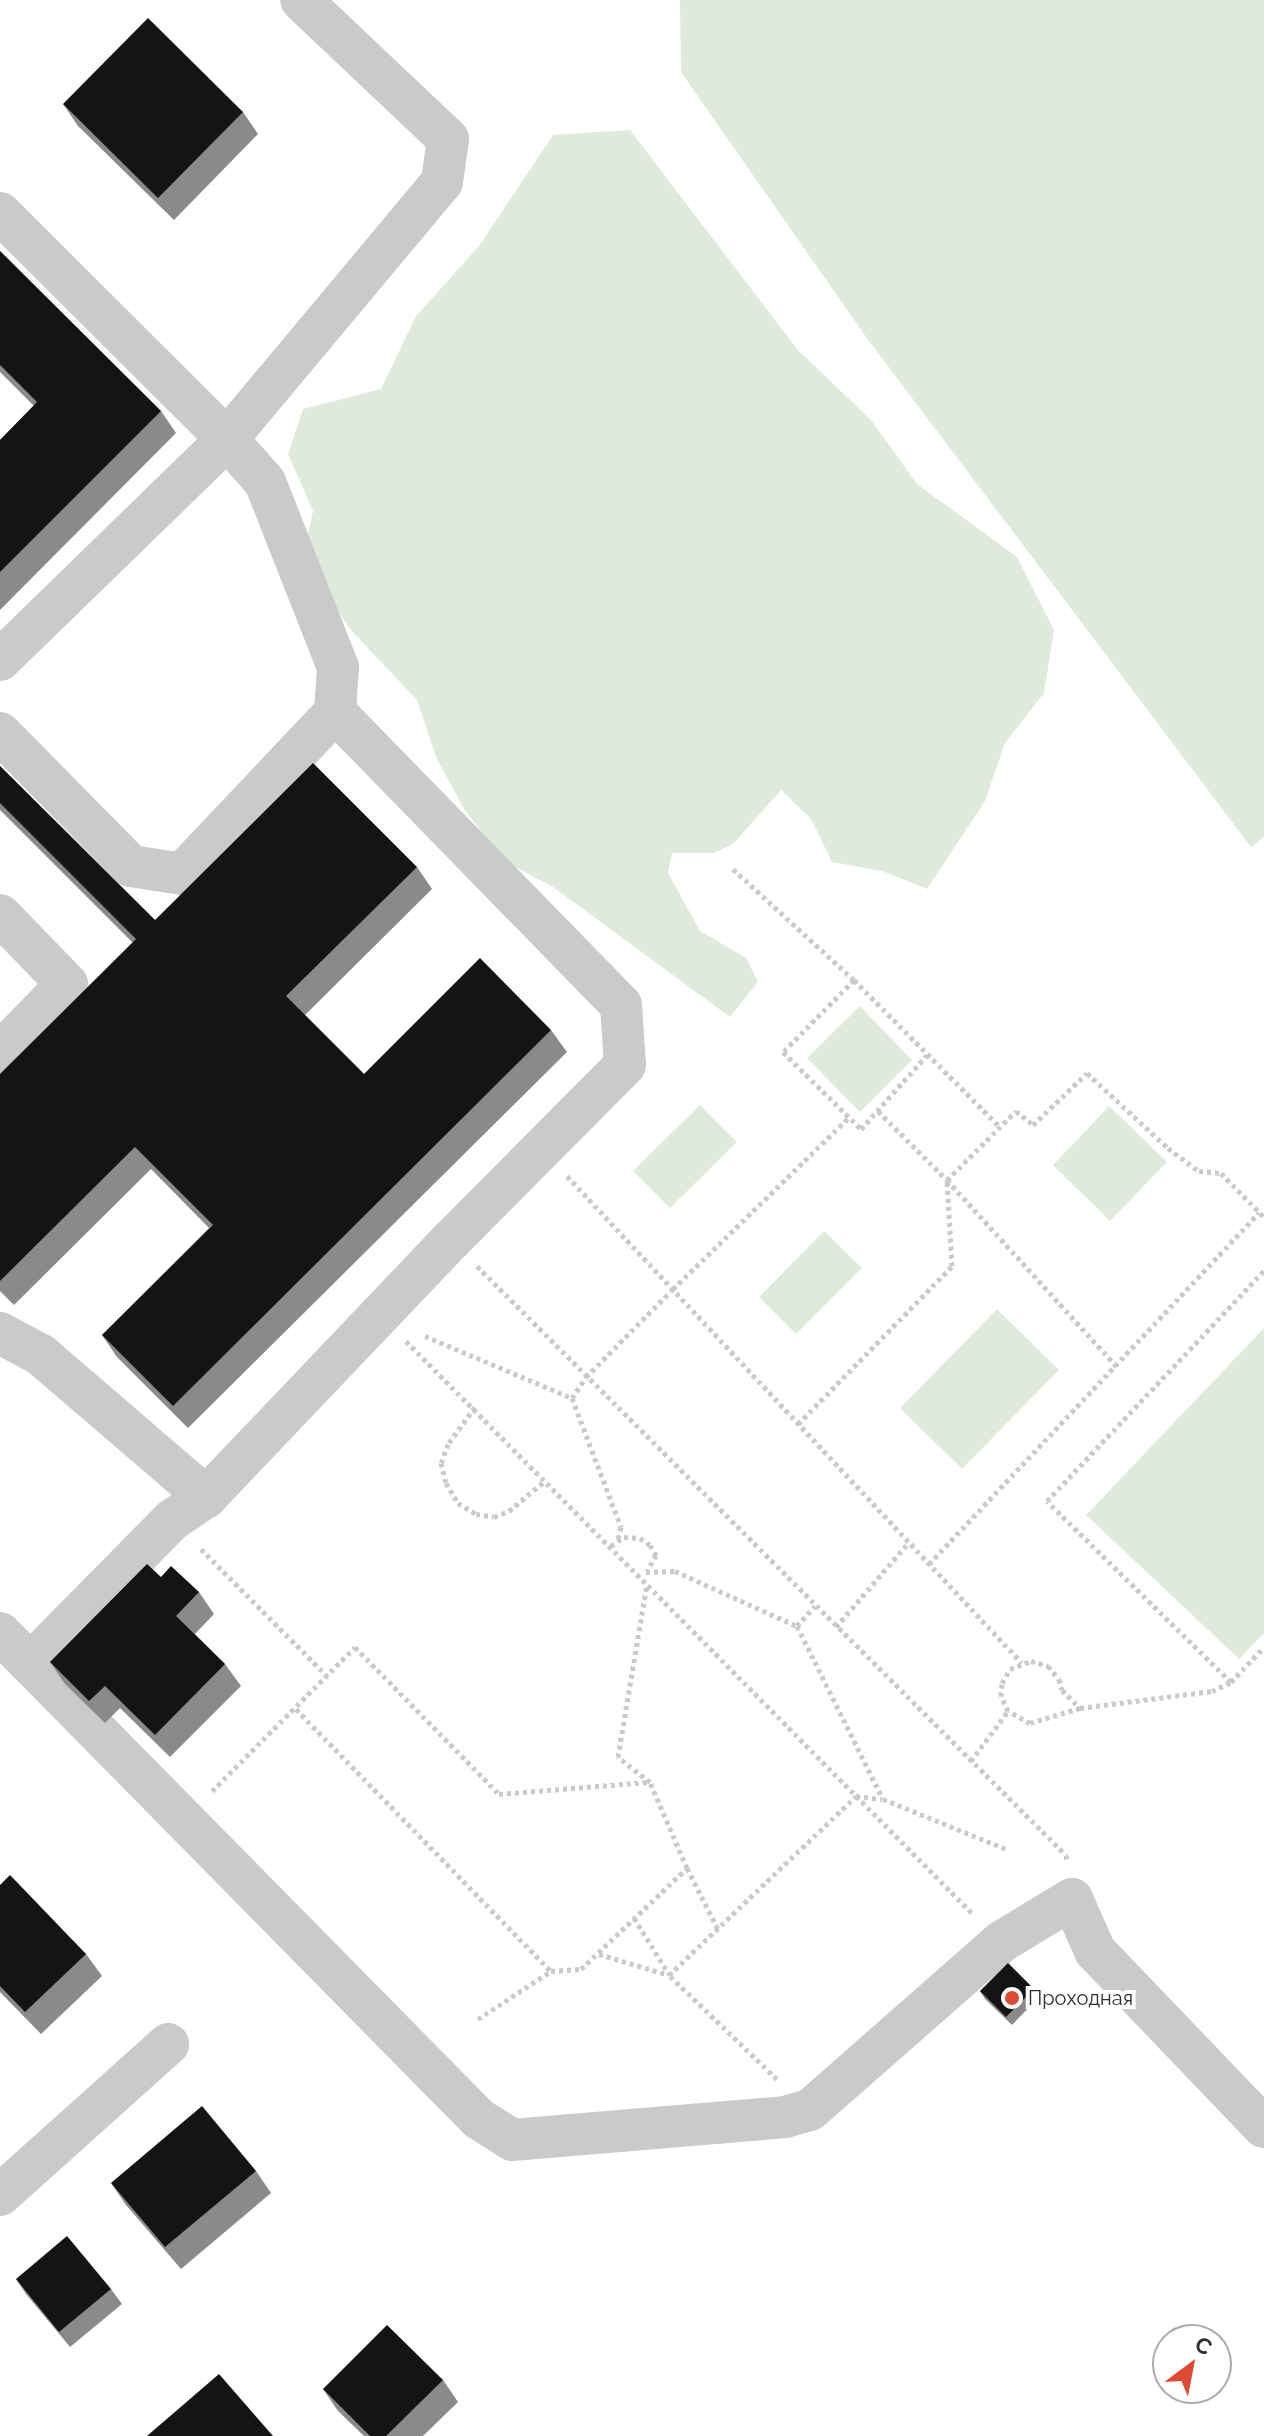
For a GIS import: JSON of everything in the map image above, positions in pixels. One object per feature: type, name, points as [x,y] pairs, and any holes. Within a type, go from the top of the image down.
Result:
[{"type":"street","points":[[0,660],[227,439],[442,182],[448,139],[301,0]]},
{"type":"street","points":[[0,213],[227,439],[265,482],[338,667],[335,712],[182,874],[131,866],[0,733]]},
{"type":"street","points":[[30,1664],[172,1520],[206,1497],[451,1240],[625,1065],[621,1005],[335,712]]},
{"type":"street","points":[[0,915],[67,984],[0,1053]]},
{"type":"street","points":[[0,1333],[41,1355],[206,1497]]},
{"type":"street","points":[[0,1633],[479,2119],[512,2140],[785,2117],[810,2110],[1001,1942],[1072,1899],[1095,1951],[1264,2127]]},
{"type":"street","points":[[0,2195],[168,2044]]},
{"type":"path","points":[[733,869],[854,980],[1000,1127]]},
{"type":"path","points":[[854,980],[783,1052],[861,1129],[927,1055]]},
{"type":"path","points":[[798,1424],[952,1266],[947,1180],[1016,1111],[1033,1125],[1087,1073],[1168,1148],[1199,1171],[1221,1173],[1262,1215],[929,1564]]},
{"type":"path","points":[[878,1111],[947,1180],[1117,1367]]},
{"type":"path","points":[[572,1398],[586,1377],[849,1117]]},
{"type":"path","points":[[542,1149],[1022,1663]]},
{"type":"path","points":[[451,1240],[1066,1855],[1072,1899]]},
{"type":"path","points":[[1231,1682],[1047,1501],[1264,1271]]},
{"type":"path","points":[[379,1315],[475,1407],[1001,1942]]},
{"type":"path","points":[[425,1336],[572,1398],[621,1527],[618,1539],[611,1546]]},
{"type":"path","points":[[475,1407],[448,1444],[441,1463],[446,1483],[458,1503],[476,1514],[494,1517],[509,1511],[546,1480]]},
{"type":"path","points":[[172,1520],[327,1676]]},
{"type":"path","points":[[618,1539],[640,1538],[650,1545],[656,1555],[646,1572]]},
{"type":"path","points":[[836,1627],[909,1542]]},
{"type":"path","points":[[639,1575],[675,1571],[797,1626],[883,1799]]},
{"type":"path","points":[[647,1583],[618,1757],[650,1782],[687,1868],[718,1929]]},
{"type":"path","points":[[797,1626],[815,1606]]},
{"type":"path","points":[[183,1820],[355,1647],[499,1794],[650,1782]]},
{"type":"path","points":[[1080,1708],[1062,1690],[1059,1679],[1048,1666],[1022,1663],[1010,1669],[1002,1683],[1001,1696],[1008,1711],[1030,1723],[1080,1708],[1212,1691],[1231,1682],[1264,1647]]},
{"type":"path","points":[[296,1709],[551,1971]]},
{"type":"path","points":[[971,1761],[1008,1711]]},
{"type":"path","points":[[856,1796],[883,1799],[1006,1849]]},
{"type":"path","points":[[669,1975],[856,1796]]},
{"type":"path","points":[[478,2019],[551,1971],[581,1969],[687,1868]]},
{"type":"path","points":[[634,1918],[669,1975],[810,2110]]},
{"type":"path","points":[[598,1953],[669,1975]]},
{"type":"green space","points":[[680,0],[1264,0],[1264,837],[1251,847],[866,337],[681,72]]},
{"type":"green space","points":[[630,130],[797,349],[871,420],[917,484],[1017,557],[1054,630],[1044,693],[1005,743],[985,801],[927,889],[882,871],[832,862],[811,819],[781,790],[734,843],[714,853],[672,853],[668,873],[700,931],[746,958],[758,982],[730,1017],[553,887],[504,861],[464,809],[436,757],[417,700],[350,629],[303,558],[313,511],[288,454],[303,409],[381,389],[416,316],[479,246],[553,135]]},
{"type":"green space","points":[[860,1006],[912,1060],[860,1112],[807,1058]]},
{"type":"green space","points":[[700,1105],[737,1142],[670,1208],[633,1171]]},
{"type":"green space","points":[[1109,1106],[1167,1162],[1110,1221],[1053,1165]]},
{"type":"green space","points":[[824,1231],[862,1268],[796,1334],[759,1297]]},
{"type":"green space","points":[[997,1309],[1059,1370],[962,1469],[900,1408]]},
{"type":"green space","points":[[1264,1328],[1264,1633],[1239,1659],[1086,1515]]},
{"type":"building","points":[[148,18],[243,112],[158,198],[63,104]]},
{"type":"building","points":[[0,251],[161,411],[0,572],[0,440],[37,402],[0,365]]},
{"type":"building","points":[[313,763],[417,867],[286,996],[364,1074],[480,958],[551,1030],[173,1406],[102,1335],[213,1225],[135,1147],[0,1281],[0,1074],[136,939],[0,803],[0,766],[155,920]]},
{"type":"building","points":[[147,1564],[161,1577],[171,1566],[199,1592],[176,1616],[225,1664],[155,1735],[105,1686],[89,1701],[50,1662]]},
{"type":"building","points":[[10,1875],[86,1954],[25,2012],[0,1986],[0,1885]]},
{"type":"building","name":"Проходная","points":[[1008,1963],[1034,1989],[1006,2017],[980,1991]]},
{"type":"building","points":[[202,2106],[256,2171],[165,2247],[111,2183]]},
{"type":"building","points":[[67,2236],[111,2289],[59,2332],[16,2279]]},
{"type":"building","points":[[387,2325],[443,2380],[386,2436],[370,2436],[323,2389]]},
{"type":"building","points":[[219,2374],[273,2436],[147,2436]]},
{"type":"place","name":"Проходная","points":[[1012,1998]]}]
